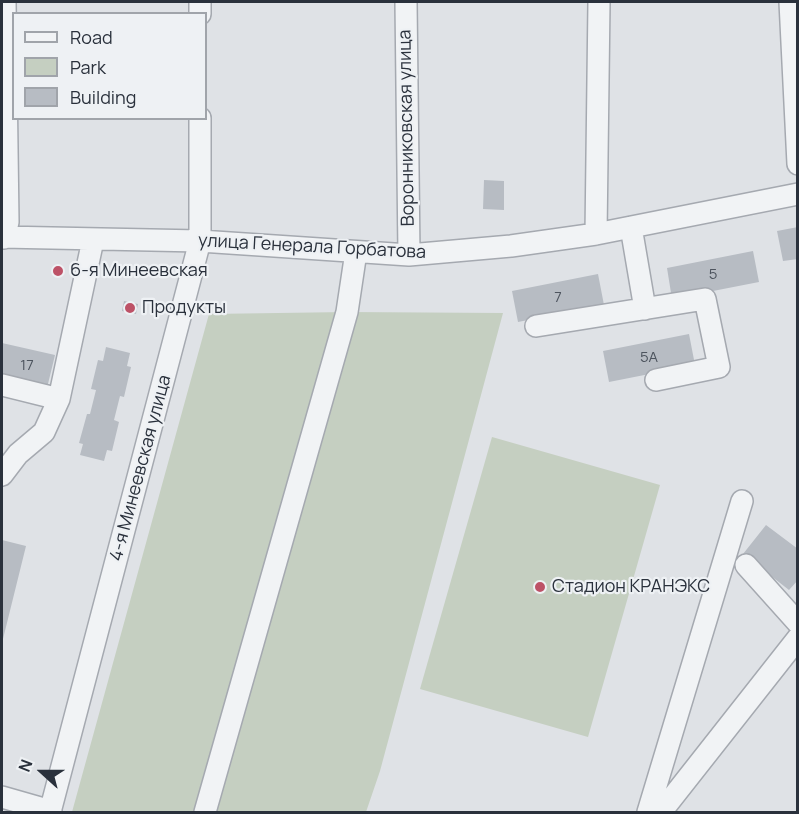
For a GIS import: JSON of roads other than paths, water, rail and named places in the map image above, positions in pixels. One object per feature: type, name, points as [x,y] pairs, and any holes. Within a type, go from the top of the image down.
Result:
[{"type":"street","points":[[3,238],[8,222],[5,2]]},
{"type":"street","name":"Воронниковская улица","points":[[406,2],[409,255]]},
{"type":"street","points":[[596,234],[599,2]]},
{"type":"street","points":[[790,2],[798,164]]},
{"type":"street","name":"4-я Минеевская улица","points":[[51,812],[200,241],[200,120]]},
{"type":"street","name":"улица Генерала Горбатова","points":[[3,238],[200,241],[409,255],[511,246],[596,234],[798,194]]},
{"type":"street","points":[[631,227],[645,309]]},
{"type":"street","points":[[2,475],[10,452],[44,432],[59,399],[93,240]]},
{"type":"street","points":[[205,813],[347,312],[356,252]]},
{"type":"street","points":[[536,326],[705,299],[719,367],[656,380]]},
{"type":"street","points":[[2,386],[59,399]]},
{"type":"street","points":[[648,813],[742,501]]},
{"type":"street","points":[[746,565],[798,624]]},
{"type":"street","points":[[661,813],[798,638]]},
{"type":"street","points":[[2,797],[51,812]]},
{"type":"place","name":"6-я Минеевская","points":[[58,271]]},
{"type":"place","name":"Продукты","points":[[130,308]]},
{"type":"place","name":"Стадион КРАНЭКС","points":[[540,587]]}]
